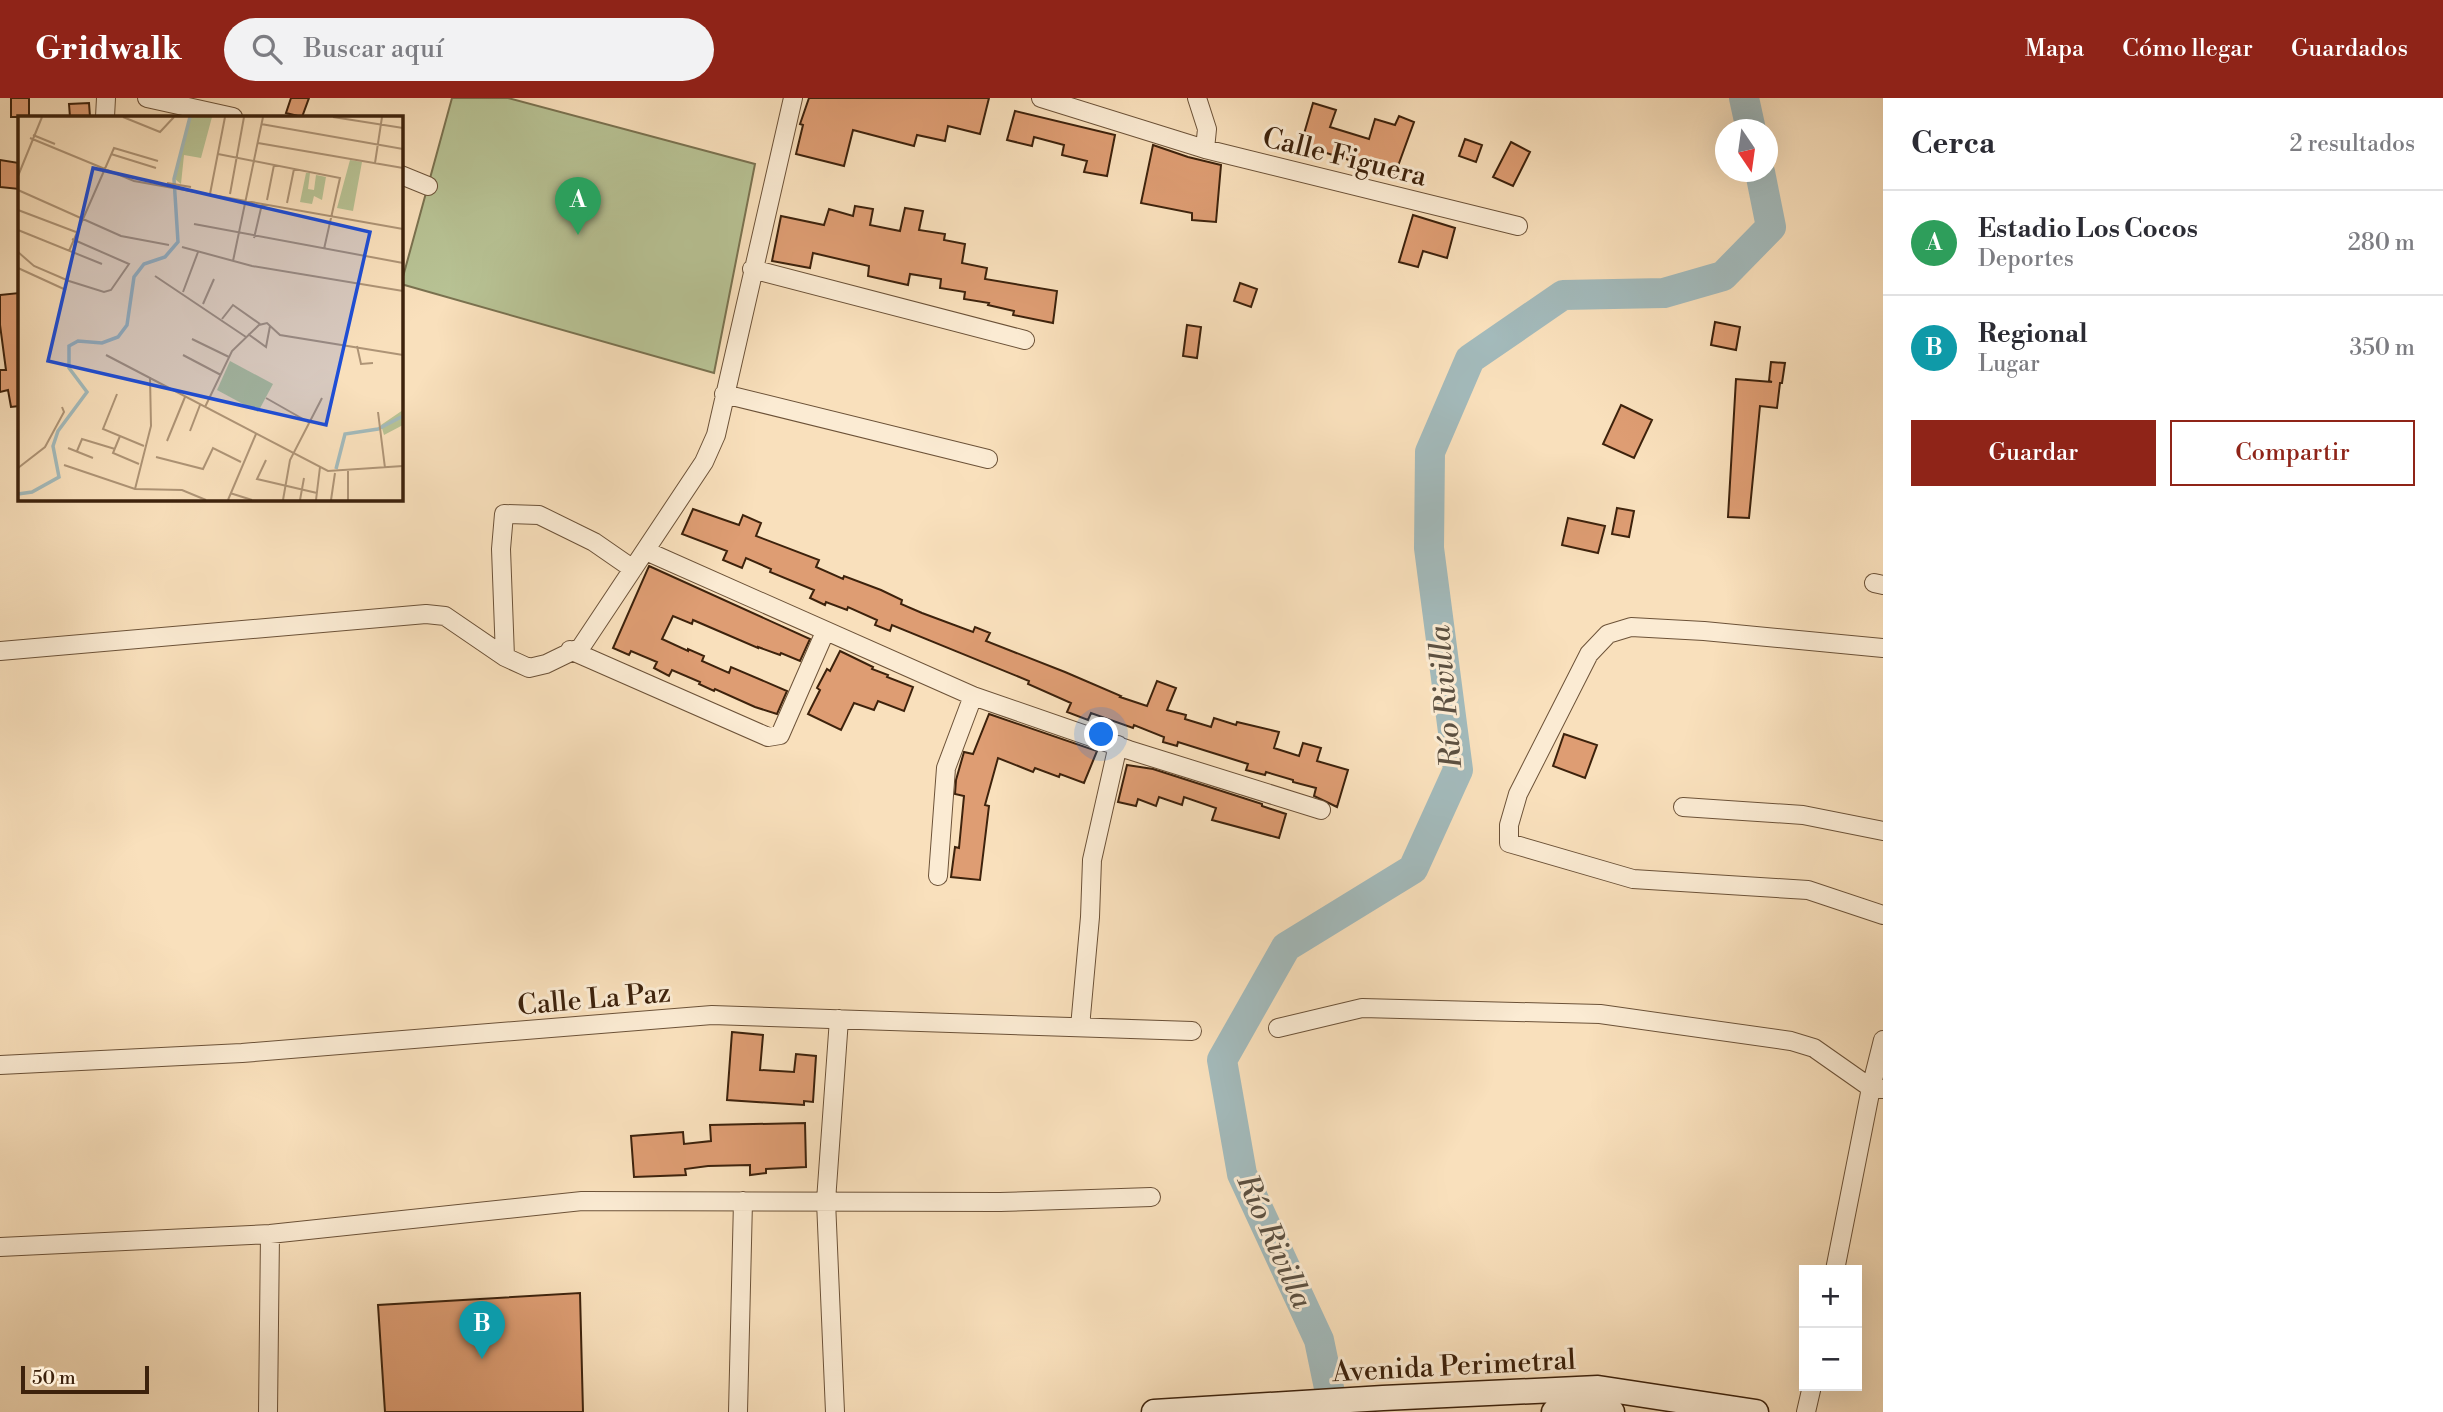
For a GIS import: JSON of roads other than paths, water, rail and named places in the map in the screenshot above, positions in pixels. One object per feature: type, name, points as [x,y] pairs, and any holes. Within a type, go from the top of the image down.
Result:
[{"type":"main road","name":"Avenida Perimetral","points":[[1154,1412],[1598,1388],[1756,1412]]},
{"type":"main road","name":"Avenida Perimetral","points":[[1554,1412],[1592,1409],[1612,1412]]},
{"type":"street","points":[[105,116],[106,98]]},
{"type":"street","points":[[147,98],[228,116]]},
{"type":"street","points":[[0,651],[426,614],[445,616],[505,657],[529,668],[546,664],[570,650],[581,647],[704,462],[716,435],[793,98]]},
{"type":"street","name":"Calle Figuera","points":[[1041,98],[1205,149],[1518,226]]},
{"type":"street","points":[[1197,98],[1206,129],[1205,149]]},
{"type":"street","points":[[402,176],[428,186]]},
{"type":"street","points":[[752,269],[1025,340]]},
{"type":"street","points":[[724,394],[988,459]]},
{"type":"street","points":[[505,657],[502,549],[504,514],[539,515],[594,542],[633,569]]},
{"type":"street","points":[[646,551],[973,696],[1321,810]]},
{"type":"street","points":[[1883,648],[1717,632],[1631,627],[1608,634],[1589,654],[1518,794],[1508,834],[1508,844],[1633,879],[1808,890],[1883,915]]},
{"type":"street","points":[[570,650],[768,737],[775,737],[780,735],[825,632]]},
{"type":"street","points":[[938,876],[946,768],[973,696]]},
{"type":"street","points":[[1080,1027],[1090,917],[1091,860],[1118,745]]},
{"type":"street","points":[[1682,807],[1803,815],[1883,831]]},
{"type":"street","points":[[1278,1028],[1362,1008],[1600,1014],[1791,1041],[1814,1048],[1877,1088]]},
{"type":"street","name":"Calle La Paz","points":[[0,1065],[242,1053],[712,1015],[1192,1031]]},
{"type":"street","points":[[835,1412],[826,1201],[839,1019]]},
{"type":"street","points":[[1836,1265],[1877,1088],[1883,1040]]},
{"type":"street","points":[[0,1247],[270,1234],[582,1201],[1000,1202],[1151,1197]]},
{"type":"street","points":[[738,1412],[743,1201]]},
{"type":"street","points":[[268,1412],[270,1234]]},
{"type":"street","points":[[1806,1412],[1811,1391]]},
{"type":"waterway","name":"Río Rivilla","points":[[1744,98],[1749,119]]},
{"type":"waterway","name":"Río Rivilla","points":[[1334,1412],[1319,1340],[1242,1174],[1222,1060],[1286,947],[1413,869],[1458,770],[1429,548],[1430,452],[1470,359],[1563,295],[1664,293],[1723,276],[1771,227],[1762,182]]},
{"type":"place","name":"Estadio Los Cocos","points":[[578,235]]},
{"type":"place","name":"Regional","points":[[482,1359]]}]
